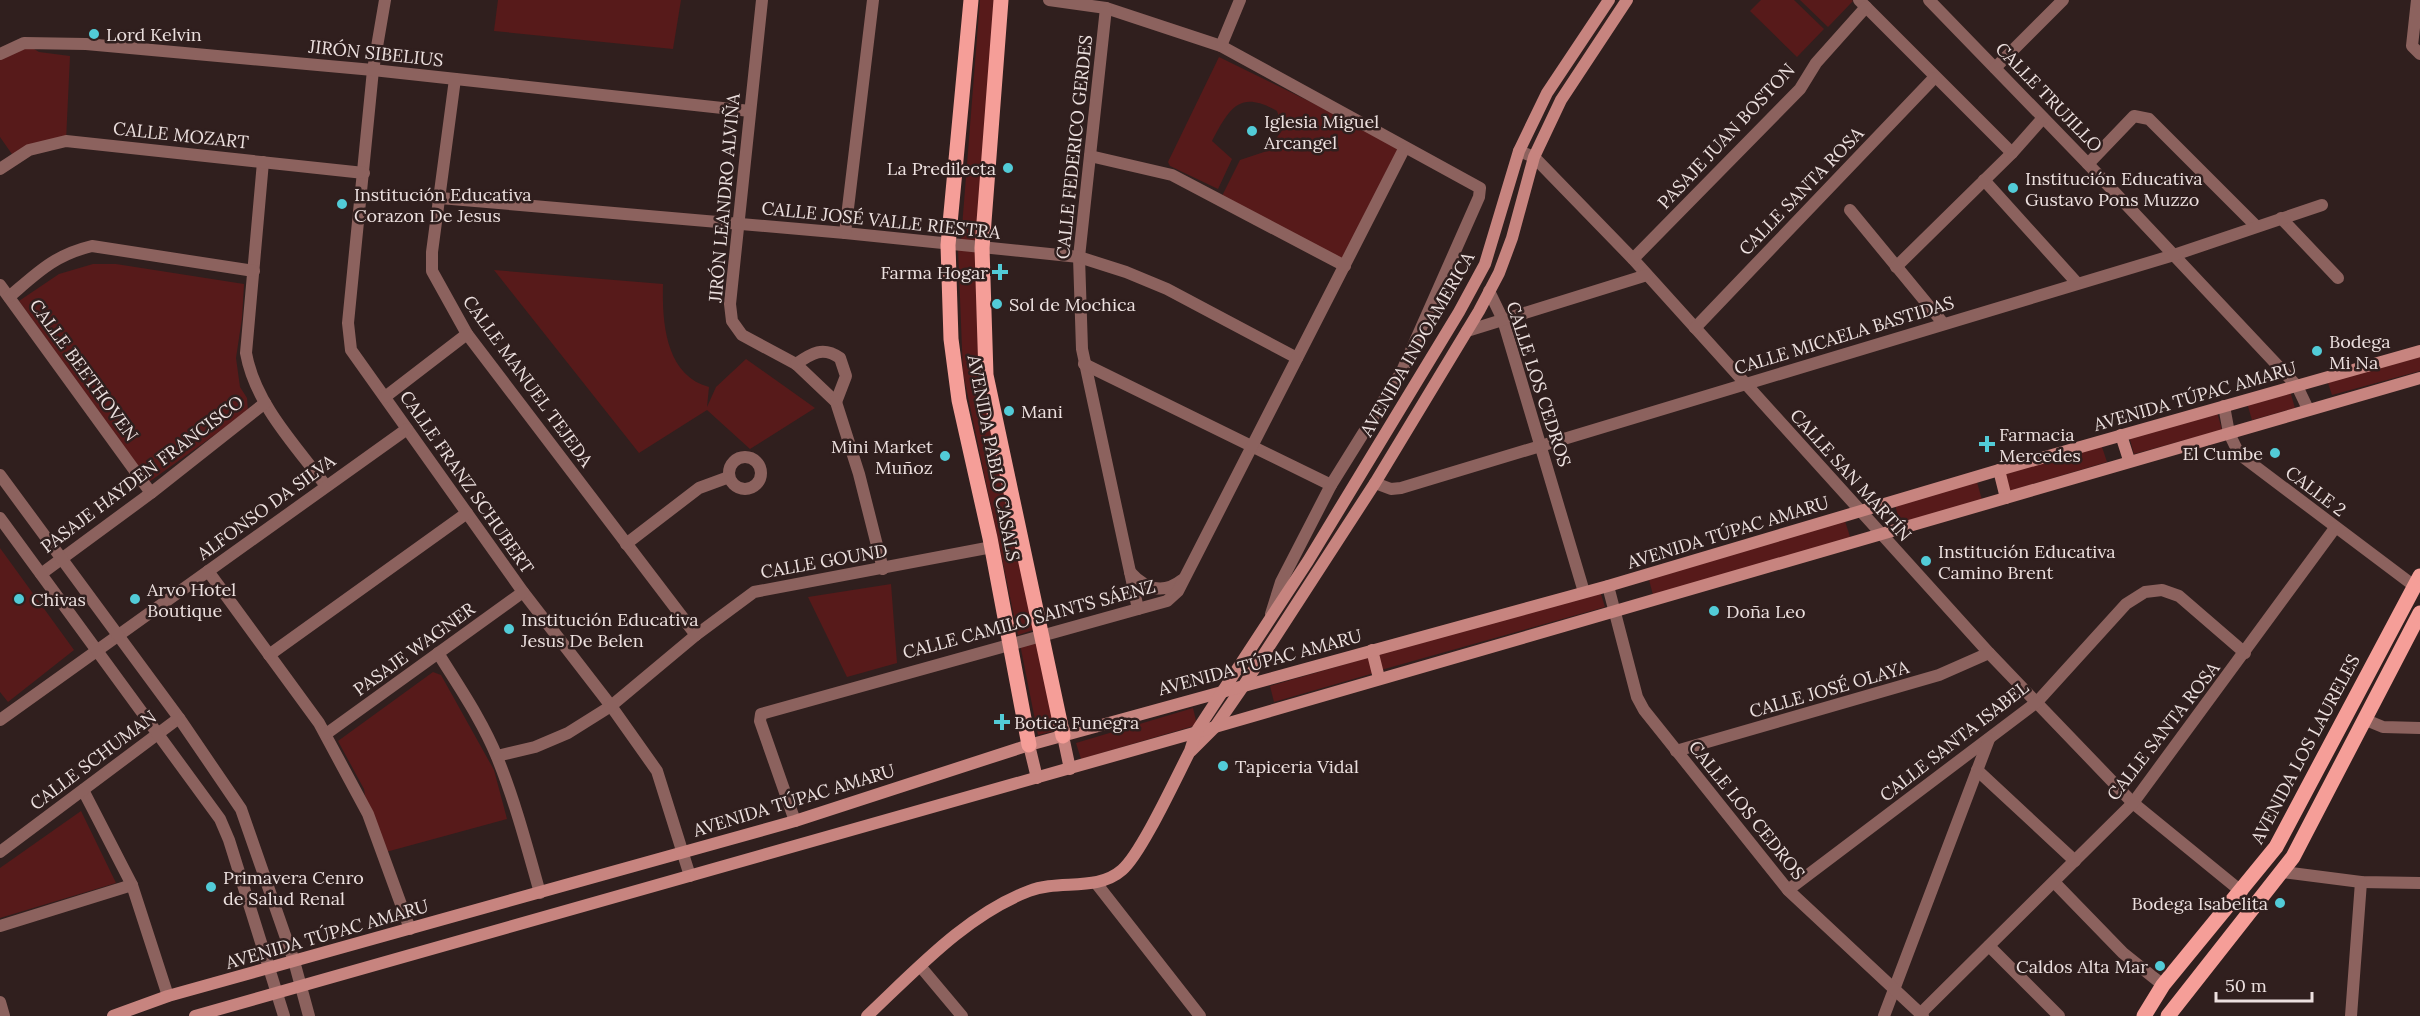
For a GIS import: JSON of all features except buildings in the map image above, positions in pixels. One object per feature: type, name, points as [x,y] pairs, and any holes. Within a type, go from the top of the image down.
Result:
[{"type":"main road","name":"AVENIDA PABLO CASALS","points":[[971,0],[948,245],[955,380],[992,547],[1037,778]]},
{"type":"main road","name":"AVENIDA PABLO CASALS","points":[[1001,0],[982,248],[986,375],[1070,769]]},
{"type":"main road","name":"AVENIDA INDOAMERICA","points":[[1190,752],[1196,732],[1266,628],[1390,430],[1485,264],[1519,151],[1547,93],[1609,0]]},
{"type":"main road","name":"AVENIDA INDOAMERICA","points":[[1190,752],[1215,727],[1244,685],[1375,483],[1467,331],[1489,291],[1512,238],[1534,157],[1561,100],[1627,0]]},
{"type":"main road","name":"AVENIDA TÚPAC AMARU","points":[[113,1016],[168,996],[795,821],[1029,745],[1608,586],[1999,470],[2420,351]]},
{"type":"main road","points":[[195,1016],[1070,769],[1880,535],[2129,460],[2420,378]]},
{"type":"main road","points":[[2121,435],[2129,460]]},
{"type":"main road","points":[[1999,470],[2006,498]]},
{"type":"main road","name":"AVENIDA LOS LAURELES","points":[[2144,1016],[2163,985],[2276,847],[2417,581]]},
{"type":"main road","points":[[2168,1016],[2283,872],[2313,821],[2420,613]]},
{"type":"main road","points":[[1372,650],[1379,678]]},
{"type":"main road","points":[[867,1016],[920,966],[986,911],[1031,890],[1068,883],[1096,883],[1111,878],[1129,864],[1190,752]]},
{"type":"street","name":"CALLE FRANZ SCHUBERT","points":[[385,0],[373,70],[348,323],[351,350],[523,592],[611,706],[657,771],[690,876]]},
{"type":"street","name":"JIRÓN LEANDRO ALVIÑA","points":[[762,0],[730,304],[732,321],[742,335],[796,364],[836,402],[860,474],[883,569]]},
{"type":"street","points":[[845,233],[873,0]]},
{"type":"street","points":[[1049,0],[1106,8],[1221,46],[1480,188],[1479,197],[1402,371],[1330,485],[1281,582],[1266,628]]},
{"type":"street","points":[[1221,46],[1240,0]]},
{"type":"street","name":"CALLE TRUJILLO","points":[[1929,0],[2088,164],[2297,386],[2308,409]]},
{"type":"street","points":[[1995,68],[2063,0]]},
{"type":"street","points":[[2417,0],[2412,46],[2420,54]]},
{"type":"street","points":[[1862,4],[2012,153]]},
{"type":"street","name":"PASAJE JUAN BOSTON","points":[[1633,259],[1800,89],[1816,63],[1862,4]]},
{"type":"street","name":"CALLE FEDERICO GERDES","points":[[1106,8],[1079,257],[1084,364],[1138,609]]},
{"type":"street","name":"JIRÓN SIBELIUS","points":[[0,54],[24,43],[86,44],[373,70],[750,111]]},
{"type":"street","name":"CALLE SANTA ROSA","points":[[1695,328],[1934,78]]},
{"type":"street","name":"CALLE MANUEL TEJEDA","points":[[454,79],[432,271],[467,334],[696,635]]},
{"type":"street","points":[[2088,164],[2134,117],[2140,116],[2148,119],[2256,226]]},
{"type":"street","points":[[1896,267],[2012,153],[2043,118]]},
{"type":"street","name":"CALLE MOZART","points":[[0,169],[29,150],[66,141],[364,173]]},
{"type":"street","name":"CALLE CAMILO SAINTS SÁENZ","points":[[795,821],[760,721],[761,714],[1167,601],[1178,591],[1404,148]]},
{"type":"street","name":"CALLE SAN MARTÍN","points":[[1519,151],[1534,157],[1633,259],[1880,535],[2133,803],[2242,891]]},
{"type":"street","points":[[1090,156],[1172,175],[1345,266]]},
{"type":"street","points":[[263,162],[246,354],[249,369],[265,403],[326,486]]},
{"type":"street","points":[[1984,180],[2077,283]]},
{"type":"street","name":"CALLE JOSÉ VALLE RIESTRA","points":[[440,198],[845,233],[1079,257],[1126,272],[1167,289],[1297,358]]},
{"type":"street","name":"CALLE MICAELA BASTIDAS","points":[[1375,483],[1391,489],[1401,488],[1542,448],[1943,323],[2174,255],[2322,205]]},
{"type":"street","points":[[1850,210],[1943,323]]},
{"type":"street","points":[[2281,218],[2337,278]]},
{"type":"street","points":[[9,297],[68,252],[92,246],[254,271]]},
{"type":"street","points":[[1467,331],[1647,275]]},
{"type":"street","name":"CALLE BEETHOVEN","points":[[0,285],[151,493]]},
{"type":"street","name":"CALLE LOS CEDROS","points":[[1489,291],[1503,320],[1584,591]]},
{"type":"street","points":[[385,397],[467,334]]},
{"type":"street","points":[[796,364],[814,352],[824,350],[840,358],[846,376],[836,402]]},
{"type":"street","points":[[1084,364],[1330,485]]},
{"type":"street","points":[[1092,399],[1098,384],[1113,378]]},
{"type":"street","name":"PASAJE HAYDEN FRANCISCO","points":[[41,574],[151,493],[265,403]]},
{"type":"street","name":"CALLE 2","points":[[2224,406],[2229,433],[2239,454],[2335,528],[2417,581]]},
{"type":"street","name":"ALFONSO DA SILVA","points":[[0,720],[407,429]]},
{"type":"street","points":[[0,475],[119,635],[241,809],[294,961],[309,1016]]},
{"type":"street","points":[[626,544],[699,488],[729,477]]},
{"type":"street","points":[[269,655],[467,513]]},
{"type":"street","points":[[0,518],[220,819],[284,1016]]},
{"type":"street","name":"CALLE SANTA ROSA","points":[[1922,1015],[2133,803],[2335,528]]},
{"type":"street","name":"CALLE GOUND","points":[[497,756],[535,747],[568,733],[611,706],[696,635],[754,592],[992,547]]},
{"type":"street","points":[[208,571],[326,734],[368,814],[411,929]]},
{"type":"street","points":[[1130,572],[1138,582],[1150,588],[1163,589],[1175,586],[1185,578]]},
{"type":"street","name":"CALLE LOS CEDROS","points":[[1608,586],[1638,698],[1676,751],[1788,890],[1922,1015]]},
{"type":"street","name":"CALLE SANTA ISABEL","points":[[1788,890],[2037,702],[2126,604],[2145,592],[2162,590],[2179,596],[2245,653]]},
{"type":"street","name":"PASAJE WAGNER","points":[[326,734],[523,592]]},
{"type":"street","points":[[438,653],[476,714],[497,756],[517,811],[540,893]]},
{"type":"street","name":"CALLE JOSÉ OLAYA","points":[[1676,751],[1918,682],[1989,653]]},
{"type":"street","name":"CALLE SCHUMAN","points":[[0,852],[178,718]]},
{"type":"street","points":[[2366,720],[2383,727],[2420,728]]},
{"type":"street","points":[[1884,1016],[1989,738]]},
{"type":"street","points":[[1977,770],[2075,861]]},
{"type":"street","points":[[83,790],[132,885],[168,996]]},
{"type":"street","points":[[2283,872],[2361,882],[2420,883]]},
{"type":"street","points":[[2054,882],[2123,953],[2163,985]]},
{"type":"street","points":[[2351,1016],[2361,882]]},
{"type":"street","points":[[1096,883],[1200,1016]]},
{"type":"street","points":[[0,926],[132,885]]},
{"type":"street","points":[[1989,946],[2059,1016]]},
{"type":"street","points":[[920,966],[962,1016]]},
{"type":"street","points":[[0,1002],[4,1016]]},
{"type":"shaded area","points":[[498,0],[681,0],[673,49],[494,31]]},
{"type":"shaded area","points":[[980,0],[997,0],[978,241],[961,240]]},
{"type":"shaded area","points":[[1761,0],[1794,0],[1824,29],[1797,57],[1750,11]]},
{"type":"shaded area","points":[[1800,0],[1852,0],[1853,1],[1828,27]]},
{"type":"shaded area","points":[[24,43],[39,52],[70,56],[66,141],[14,157],[0,137],[0,60]]},
{"type":"shaded area","points":[[1219,57],[1402,147],[1346,262],[1220,200],[1240,160],[1267,151],[1283,129],[1277,111],[1253,102],[1244,102],[1230,112],[1212,141],[1232,159],[1218,189],[1170,166],[1168,162]]},
{"type":"shaded area","points":[[958,248],[978,250],[979,370],[983,397],[1039,628],[1018,635],[963,373]]},
{"type":"shaded area","points":[[93,264],[116,264],[244,284],[236,358],[240,387],[247,398],[248,411],[149,482],[19,301],[59,274]]},
{"type":"shaded area","points":[[494,270],[663,284],[664,314],[669,345],[683,371],[694,381],[709,387],[707,407],[716,387],[746,359],[815,408],[750,449],[707,410],[639,453]]},
{"type":"shaded area","points":[[2420,355],[2420,371],[2332,395],[2327,380]]},
{"type":"shaded area","points":[[2290,391],[2295,408],[2252,420],[2247,403]]},
{"type":"shaded area","points":[[2217,412],[2222,430],[2134,454],[2129,436]]},
{"type":"shaded area","points":[[2101,444],[2107,462],[2009,491],[2005,472]]},
{"type":"shaded area","points":[[1977,482],[1982,500],[1900,523],[1895,505]]},
{"type":"shaded area","points":[[1845,521],[1851,540],[1653,595],[1648,576]]},
{"type":"shaded area","name":"Chivas","points":[[0,548],[74,650],[8,702],[0,692]]},
{"type":"shaded area","points":[[891,584],[897,663],[847,677],[808,597]]},
{"type":"shaded area","points":[[1600,591],[1605,607],[1381,670],[1377,654]]},
{"type":"shaded area","points":[[1040,640],[1058,730],[1038,735],[1020,644]]},
{"type":"shaded area","points":[[1370,657],[1374,673],[1274,702],[1270,686]]},
{"type":"shaded area","points":[[433,672],[441,675],[494,770],[507,819],[386,852],[368,814],[364,789],[338,741]]},
{"type":"shaded area","points":[[1193,708],[1197,725],[1081,759],[1076,743]]},
{"type":"shaded area","points":[[81,811],[116,883],[0,918],[0,868]]},
{"type":"place","name":"Lord Kelvin","points":[[94,34]]},
{"type":"place","name":"Iglesia Miguel Arcangel","points":[[1252,131]]},
{"type":"place","name":"La Predilecta","points":[[1008,168]]},
{"type":"place","name":"Institución Educativa Gustavo Pons Muzzo","points":[[2013,188]]},
{"type":"place","name":"Institución Educativa Corazon De Jesus","points":[[342,204]]},
{"type":"place","name":"Farma Hogar","points":[[1000,272]]},
{"type":"place","name":"Sol de Mochica","points":[[997,304]]},
{"type":"place","name":"Bodega Mi Na","points":[[2317,351]]},
{"type":"place","name":"Mani","points":[[1009,411]]},
{"type":"place","name":"Farmacia Mercedes","points":[[1987,444]]},
{"type":"place","name":"El Cumbe","points":[[2275,453]]},
{"type":"place","name":"Mini Market Muñoz","points":[[945,456]]},
{"type":"place","name":"Institución Educativa Camino Brent","points":[[1926,561]]},
{"type":"place","name":"Chivas","points":[[19,599]]},
{"type":"place","name":"Arvo Hotel Boutique","points":[[135,599]]},
{"type":"place","name":"Doña Leo","points":[[1714,611]]},
{"type":"place","name":"Institución Educativa Jesus De Belen","points":[[509,629]]},
{"type":"place","name":"Botica Funegra","points":[[1002,722]]},
{"type":"place","name":"Tapiceria Vidal","points":[[1223,766]]},
{"type":"place","name":"Primavera Cenro de Salud Renal","points":[[211,887]]},
{"type":"place","name":"Bodega Isabelita","points":[[2280,903]]},
{"type":"place","name":"Caldos Alta Mar","points":[[2160,966]]}]
